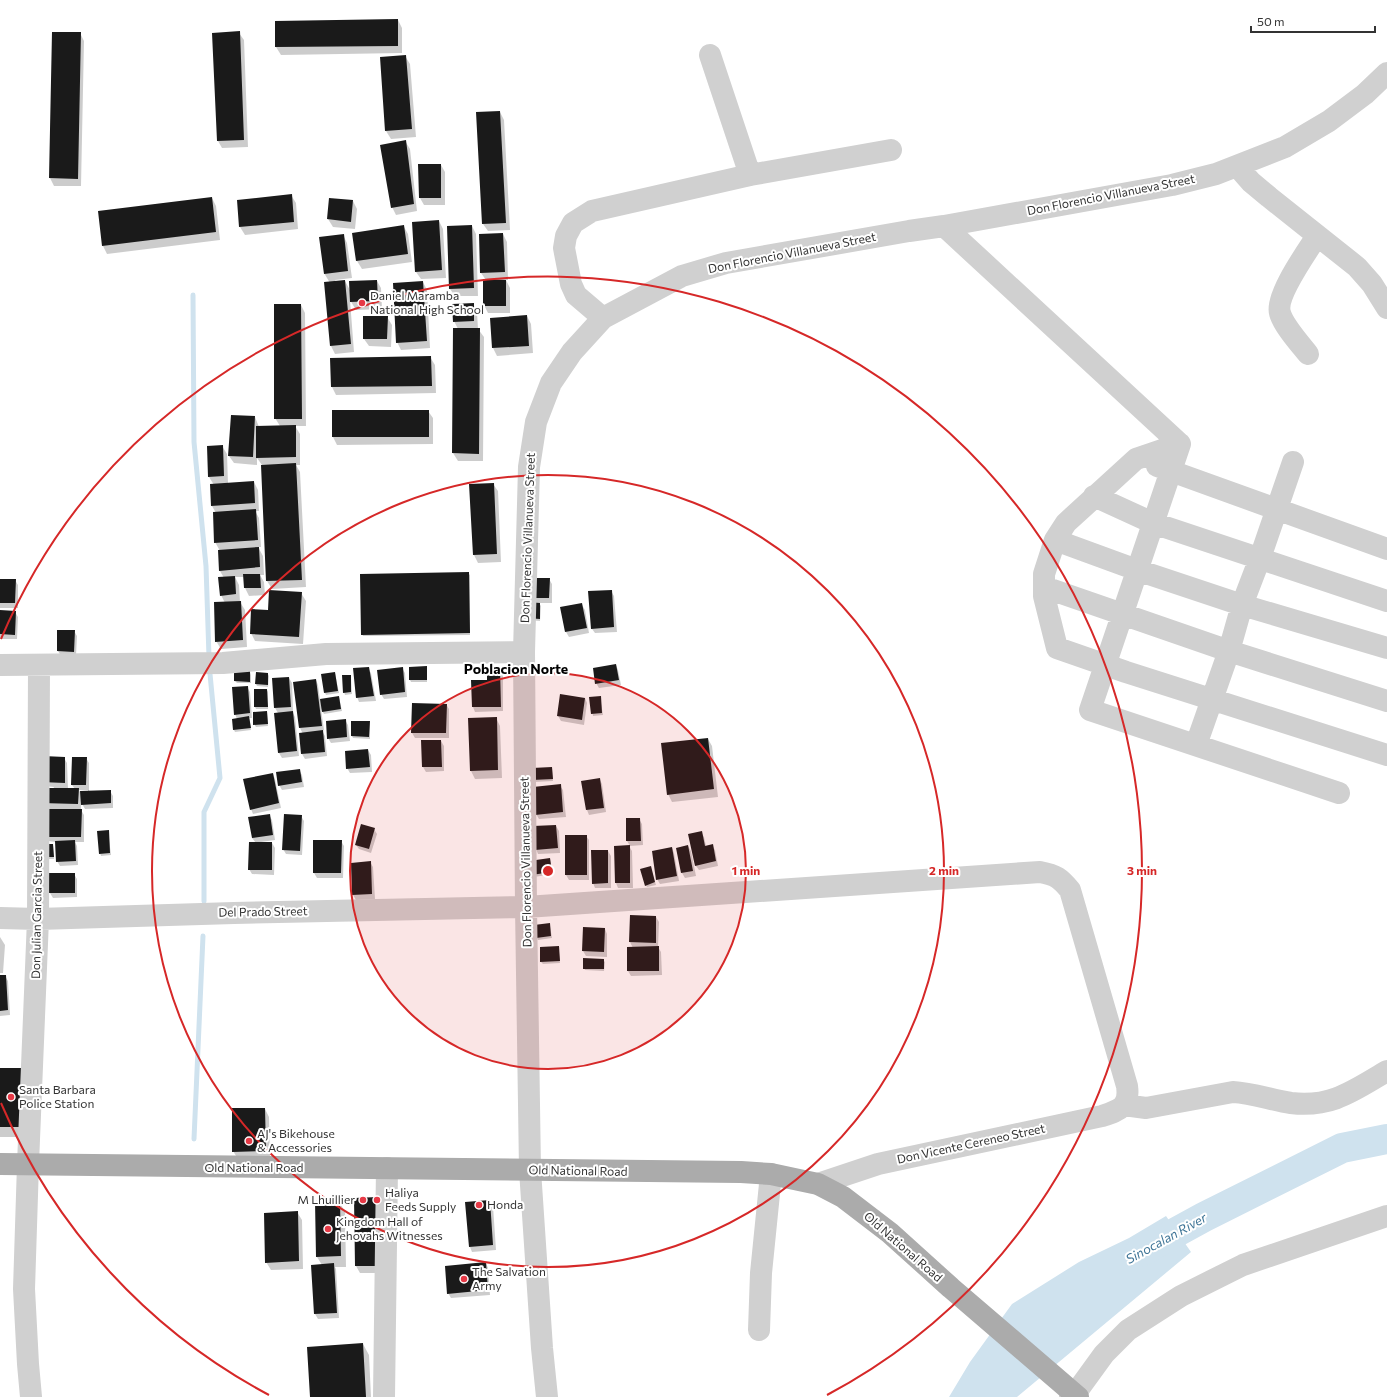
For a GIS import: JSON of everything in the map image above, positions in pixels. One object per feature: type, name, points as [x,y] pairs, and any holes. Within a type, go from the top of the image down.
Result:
[{"type":"main road","name":"Old National Road","points":[[0,1164],[771,1174],[818,1184],[843,1197],[890,1233],[950,1288],[1072,1394]]},
{"type":"street","points":[[710,55],[750,175]]},
{"type":"street","name":"Don Florencio Villanueva Street","points":[[547,1397],[542,1348],[530,1170],[524,652],[529,467],[536,422],[551,383],[572,352],[603,318],[682,276],[726,263],[1172,185],[1216,174],[1285,147],[1329,121],[1366,94],[1387,73]]},
{"type":"street","points":[[603,318],[576,295],[571,284],[564,248],[566,236],[574,222],[592,210],[750,175],[891,150]]},
{"type":"street","points":[[1237,166],[1251,182],[1357,268],[1372,284],[1387,308]]},
{"type":"street","points":[[944,226],[1180,444]]},
{"type":"street","points":[[1308,354],[1282,319],[1279,311],[1280,301],[1290,279],[1318,236]]},
{"type":"street","points":[[1180,444],[1136,459],[1066,523],[1055,540],[1044,574],[1044,596],[1056,648],[1387,755]]},
{"type":"street","points":[[1180,444],[1090,710],[1339,794]]},
{"type":"street","points":[[1136,459],[1387,549]]},
{"type":"street","points":[[1196,745],[1229,651],[1242,605],[1293,462]]},
{"type":"street","points":[[1094,496],[1153,523],[1387,601]]},
{"type":"street","points":[[1055,540],[1137,570],[1242,605],[1387,648]]},
{"type":"street","points":[[1044,587],[1229,651],[1387,701]]},
{"type":"street","points":[[0,665],[223,663],[326,654],[524,652]]},
{"type":"street","name":"Don Julian Garcia Street","points":[[31,1397],[24,1289],[38,919],[39,665]]},
{"type":"street","name":"Del Prado Street","points":[[0,918],[38,919],[242,912],[526,907],[1033,873],[1051,874],[1061,879],[1070,890],[1127,1086],[1128,1097],[1124,1105]]},
{"type":"street","points":[[1124,1105],[1146,1108],[1234,1092],[1248,1093],[1277,1100],[1310,1105],[1328,1102],[1349,1093],[1387,1071]]},
{"type":"street","name":"Don Vicente Cereneo Street","points":[[818,1184],[878,1164],[1102,1116],[1118,1111],[1124,1105]]},
{"type":"street","points":[[384,1397],[387,1168]]},
{"type":"street","points":[[759,1330],[761,1273],[771,1174]]},
{"type":"street","points":[[1072,1394],[1104,1354],[1128,1330],[1181,1296],[1243,1265],[1387,1216]]},
{"type":"water","points":[[1166,1216],[1191,1252],[1017,1397],[949,1397],[970,1362],[1012,1304],[1079,1262],[1129,1238]]},
{"type":"building","points":[[398,19],[398,46],[275,47],[275,21]]},
{"type":"building","points":[[240,31],[244,140],[217,141],[212,33]]},
{"type":"building","points":[[52,32],[81,32],[78,179],[49,178]]},
{"type":"building","points":[[406,55],[412,129],[385,131],[380,57]]},
{"type":"building","points":[[500,111],[506,223],[482,224],[476,112]]},
{"type":"building","points":[[406,140],[414,204],[391,208],[380,145]]},
{"type":"building","points":[[418,164],[441,164],[441,198],[419,198]]},
{"type":"building","points":[[292,194],[294,222],[239,227],[237,200]]},
{"type":"building","points":[[212,197],[216,232],[102,246],[98,211]]},
{"type":"building","points":[[329,198],[353,200],[351,222],[327,219]]},
{"type":"building","points":[[439,220],[442,270],[415,272],[412,222]]},
{"type":"building","points":[[404,225],[408,254],[356,261],[352,233]]},
{"type":"building","points":[[472,225],[474,288],[449,289],[447,226]]},
{"type":"building","points":[[503,233],[505,272],[480,273],[479,234]]},
{"type":"building","points":[[344,234],[348,271],[324,274],[319,237]]},
{"type":"building","points":[[483,279],[506,280],[506,306],[483,306]]},
{"type":"building","points":[[345,280],[351,344],[330,346],[324,282]]},
{"type":"building","points":[[377,280],[378,301],[350,302],[349,281]]},
{"type":"building","points":[[423,281],[427,341],[396,343],[393,283]]},
{"type":"building","points":[[474,303],[474,321],[453,322],[452,304]]},
{"type":"building","points":[[274,304],[301,304],[302,419],[274,419]]},
{"type":"building","points":[[527,315],[529,346],[492,348],[490,318]]},
{"type":"building","points":[[363,316],[388,316],[387,339],[363,339]]},
{"type":"building","points":[[453,328],[480,328],[479,454],[452,453]]},
{"type":"building","points":[[431,356],[432,386],[331,387],[330,358]]},
{"type":"building","points":[[332,410],[429,410],[429,437],[332,437]]},
{"type":"building","points":[[231,415],[255,416],[253,457],[228,456]]},
{"type":"building","points":[[296,425],[296,457],[256,458],[256,426]]},
{"type":"building","points":[[223,445],[224,476],[208,477],[207,446]]},
{"type":"building","points":[[296,463],[302,580],[266,581],[261,465]]},
{"type":"building","points":[[254,481],[255,503],[211,506],[210,484]]},
{"type":"building","points":[[494,483],[497,554],[473,555],[469,484]]},
{"type":"building","points":[[256,509],[258,540],[214,543],[213,512]]},
{"type":"building","points":[[259,547],[260,567],[219,571],[218,550]]},
{"type":"building","points":[[469,572],[470,633],[361,635],[360,574]]},
{"type":"building","points":[[243,574],[260,574],[261,588],[244,588]]},
{"type":"building","points":[[235,576],[236,594],[220,596],[218,577]]},
{"type":"building","points":[[529,578],[550,578],[549,598],[529,598]]},
{"type":"building","points":[[0,579],[16,579],[15,603],[0,603]]},
{"type":"building","points":[[269,590],[302,592],[299,637],[250,634],[251,609],[268,610]]},
{"type":"building","points":[[612,590],[614,627],[591,629],[588,591]]},
{"type":"building","points":[[241,601],[243,640],[215,642],[214,602]]},
{"type":"building","points":[[527,602],[540,603],[540,619],[526,618]]},
{"type":"building","points":[[582,603],[587,628],[565,632],[560,607]]},
{"type":"building","points":[[0,610],[16,611],[15,635],[0,634]]},
{"type":"building","points":[[57,630],[75,630],[74,652],[57,651]]},
{"type":"building","points":[[616,664],[619,680],[595,684],[593,668]]},
{"type":"building","points":[[427,666],[427,680],[409,680],[409,667]]},
{"type":"building","points":[[369,667],[374,696],[356,698],[353,668]]},
{"type":"building","points":[[403,667],[405,692],[380,695],[377,670]]},
{"type":"building","points":[[487,667],[500,667],[501,707],[472,707],[471,680],[487,680]]},
{"type":"building","points":[[234,671],[250,671],[250,682],[234,681]]},
{"type":"building","points":[[256,672],[268,673],[268,685],[255,684]]},
{"type":"building","points":[[335,672],[338,691],[324,693],[321,674]]},
{"type":"building","points":[[342,675],[351,675],[351,692],[343,693]]},
{"type":"building","points":[[289,677],[291,707],[274,708],[272,678]]},
{"type":"building","points":[[316,679],[322,726],[299,728],[293,682]]},
{"type":"building","points":[[248,686],[250,713],[234,715],[232,687]]},
{"type":"building","points":[[254,689],[267,689],[268,707],[254,707]]},
{"type":"building","points":[[560,694],[585,698],[582,720],[557,716]]},
{"type":"building","points":[[339,696],[341,709],[322,712],[320,699]]},
{"type":"building","points":[[601,696],[602,713],[591,714],[589,697]]},
{"type":"building","points":[[412,703],[447,704],[446,733],[411,733]]},
{"type":"building","points":[[267,711],[268,724],[253,725],[253,712]]},
{"type":"building","points":[[293,711],[297,751],[278,753],[274,713]]},
{"type":"building","points":[[249,716],[251,728],[233,730],[232,719]]},
{"type":"building","points":[[497,717],[498,770],[470,771],[468,718]]},
{"type":"building","points":[[346,719],[347,737],[327,739],[326,721]]},
{"type":"building","points":[[351,721],[370,721],[369,737],[351,736]]},
{"type":"building","points":[[323,730],[325,752],[301,754],[299,733]]},
{"type":"building","points":[[708,738],[714,789],[667,795],[661,743]]},
{"type":"building","points":[[421,740],[441,740],[442,767],[422,767]]},
{"type":"building","points":[[368,749],[370,767],[346,769],[345,751]]},
{"type":"building","points":[[43,756],[65,757],[65,783],[41,782]]},
{"type":"building","points":[[72,757],[87,757],[86,785],[71,785]]},
{"type":"building","points":[[552,767],[553,779],[532,780],[532,768]]},
{"type":"building","points":[[300,769],[302,782],[278,786],[276,772]]},
{"type":"building","points":[[273,773],[279,803],[250,810],[243,779]]},
{"type":"building","points":[[600,778],[604,808],[586,810],[581,781]]},
{"type":"building","points":[[561,784],[563,812],[535,815],[533,787]]},
{"type":"building","points":[[41,788],[79,788],[78,804],[41,803]]},
{"type":"building","points":[[111,790],[111,803],[81,805],[80,791]]},
{"type":"building","points":[[45,809],[82,809],[81,837],[44,837]]},
{"type":"building","points":[[270,814],[273,835],[252,838],[248,817]]},
{"type":"building","points":[[284,814],[302,815],[300,851],[282,850]]},
{"type":"building","points":[[626,818],[640,818],[641,841],[626,841]]},
{"type":"building","points":[[361,824],[375,828],[369,849],[355,845]]},
{"type":"building","points":[[556,825],[558,848],[535,850],[533,826]]},
{"type":"building","points":[[109,830],[110,853],[99,854],[97,831]]},
{"type":"building","points":[[702,831],[705,846],[713,844],[716,861],[695,866],[688,834]]},
{"type":"building","points":[[565,835],[587,835],[587,875],[565,875]]},
{"type":"building","points":[[75,840],[76,861],[56,862],[55,841]]},
{"type":"building","points":[[313,840],[342,840],[341,873],[313,873]]},
{"type":"building","points":[[249,842],[272,842],[272,870],[248,870]]},
{"type":"building","points":[[42,844],[53,844],[54,857],[43,857]]},
{"type":"building","points":[[630,845],[630,883],[615,883],[614,846]]},
{"type":"building","points":[[688,845],[693,871],[681,873],[676,848]]},
{"type":"building","points":[[672,847],[677,876],[656,880],[652,851]]},
{"type":"building","points":[[591,850],[608,850],[608,883],[592,884]]},
{"type":"building","points":[[550,858],[552,872],[531,875],[529,861]]},
{"type":"building","points":[[371,861],[372,894],[352,895],[351,863]]},
{"type":"building","points":[[651,866],[655,882],[645,886],[640,869]]},
{"type":"building","points":[[49,873],[75,873],[75,893],[49,893]]},
{"type":"building","points":[[630,915],[656,916],[656,943],[629,942]]},
{"type":"building","points":[[550,923],[551,936],[536,938],[534,925]]},
{"type":"building","points":[[583,927],[605,928],[604,952],[582,951]]},
{"type":"building","points":[[559,946],[560,961],[540,962],[540,947]]},
{"type":"building","points":[[659,946],[659,971],[627,971],[627,947]]},
{"type":"building","points":[[583,958],[604,959],[604,969],[583,969]]},
{"type":"building","points":[[0,975],[6,975],[8,1010],[0,1011]]},
{"type":"building","name":"Santa Barbara Police Station","points":[[0,1068],[22,1068],[22,1127],[0,1127]]},
{"type":"building","points":[[232,1108],[265,1108],[266,1151],[232,1152]]},
{"type":"building","points":[[378,1197],[378,1266],[355,1266],[354,1198]]},
{"type":"building","name":"Kingdom Hall of Jehovahs Witnesses","points":[[340,1200],[341,1256],[316,1257],[315,1201]]},
{"type":"building","points":[[490,1200],[493,1245],[469,1247],[465,1202]]},
{"type":"building","points":[[298,1211],[299,1261],[265,1263],[264,1213]]},
{"type":"building","points":[[486,1262],[488,1290],[447,1294],[445,1266]]},
{"type":"building","points":[[334,1263],[337,1313],[314,1314],[311,1265]]},
{"type":"building","points":[[363,1343],[366,1397],[310,1397],[307,1347]]},
{"type":"waterway","points":[[193,295],[194,442],[206,566],[209,657]]},
{"type":"waterway","points":[[204,901],[204,812],[220,778],[210,674]]},
{"type":"waterway","points":[[194,1139],[203,936]]},
{"type":"waterway","name":"Sinocalan River","points":[[1140,1252],[1204,1217],[1342,1148],[1387,1139]]},
{"type":"place","name":"Daniel Maramba National High School","points":[[362,303]]},
{"type":"place","name":"Santa Barbara Police Station","points":[[11,1097]]},
{"type":"place","name":"AJ's Bikehouse & Accessories","points":[[249,1141]]},
{"type":"place","name":"M Lhuillier","points":[[363,1200]]},
{"type":"place","name":"Haliya Feeds Supply","points":[[377,1200]]},
{"type":"place","name":"Honda","points":[[479,1205]]},
{"type":"place","name":"Kingdom Hall of Jehovahs Witnesses","points":[[328,1229]]},
{"type":"place","name":"The Salvation Army","points":[[464,1279]]},
{"type":"district","name":"Poblacion Norte","points":[[516,669]]}]
